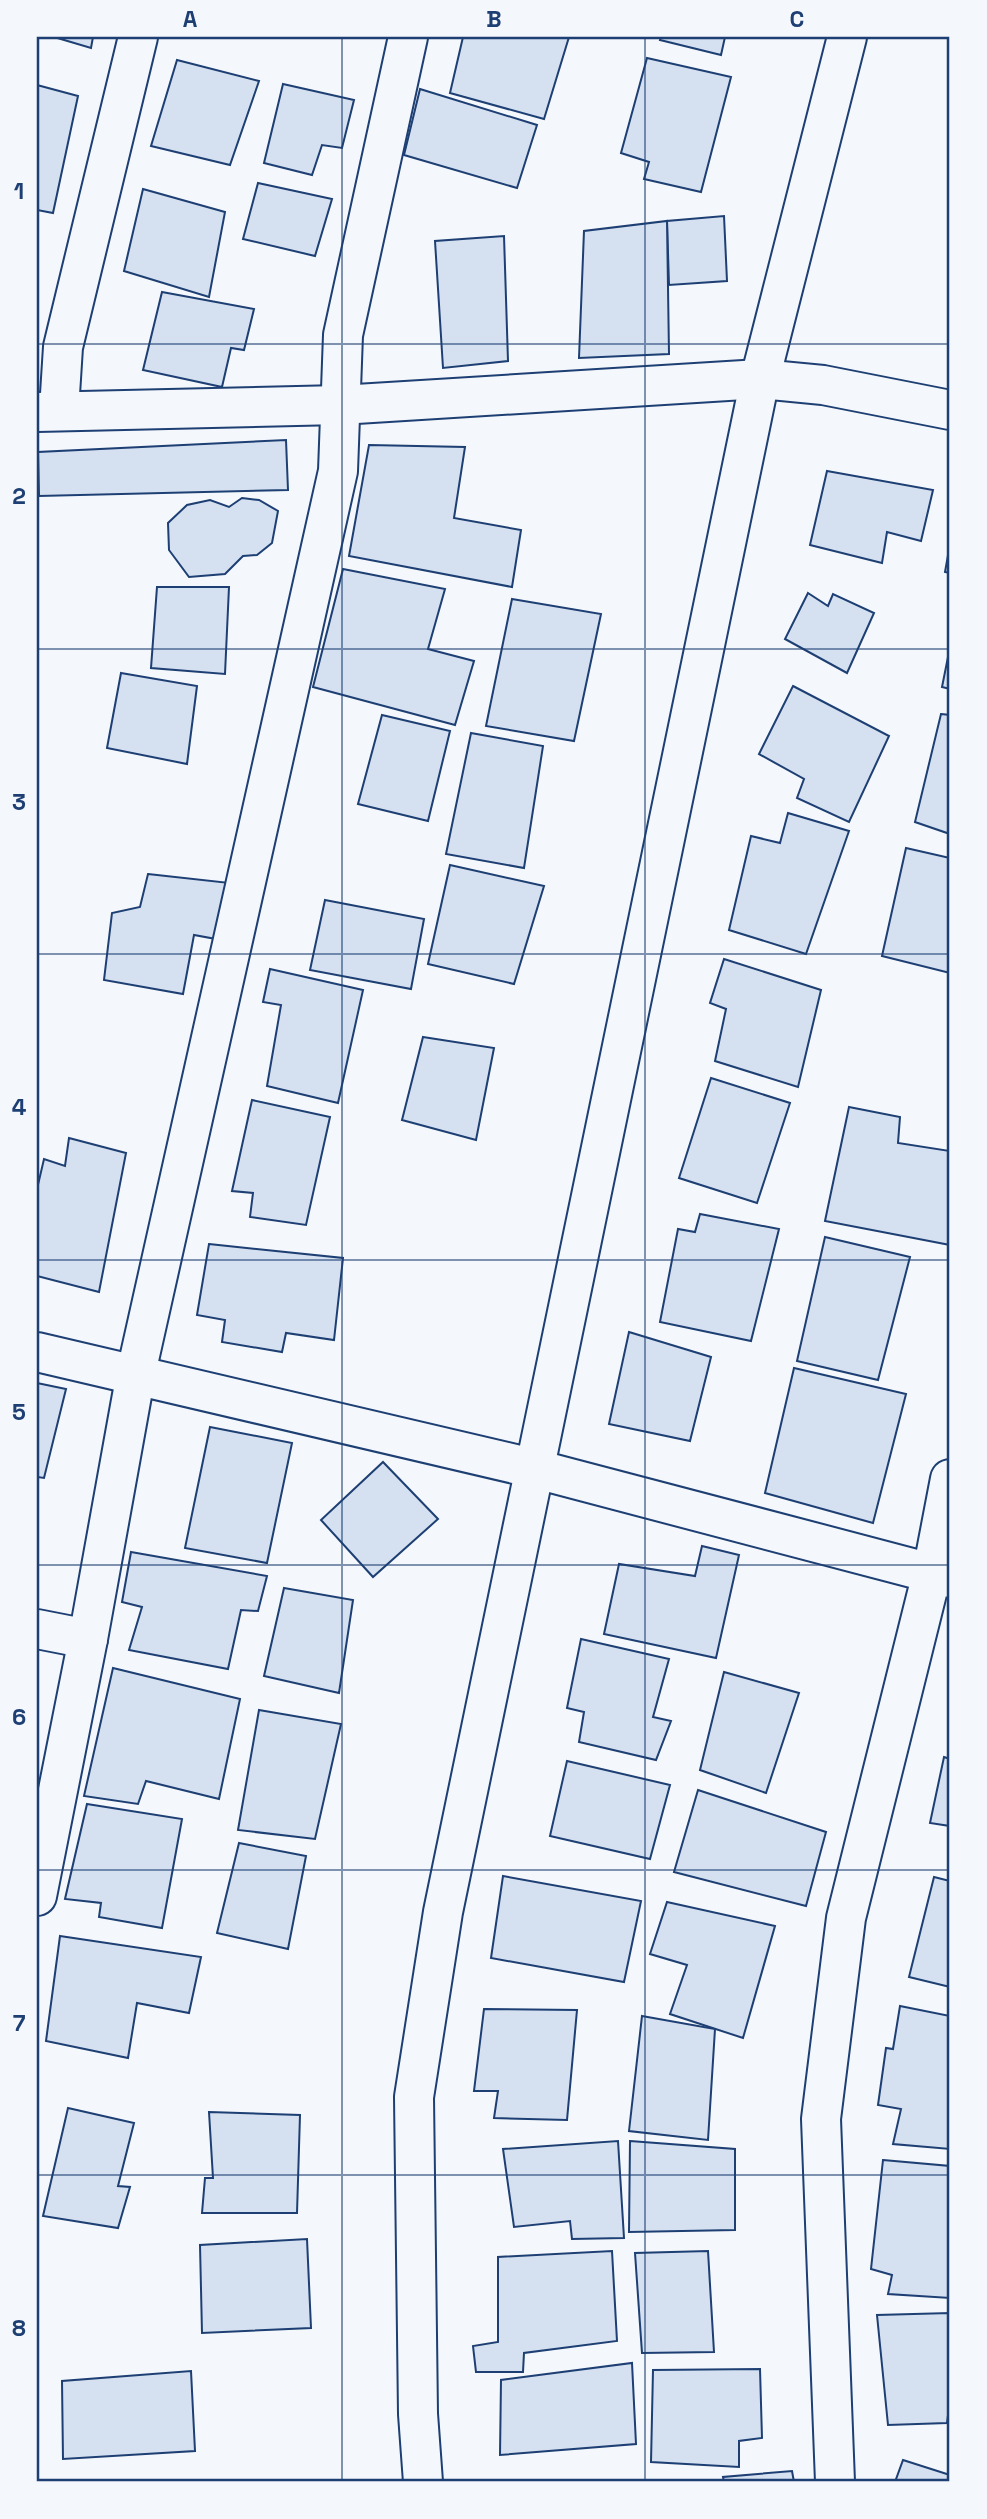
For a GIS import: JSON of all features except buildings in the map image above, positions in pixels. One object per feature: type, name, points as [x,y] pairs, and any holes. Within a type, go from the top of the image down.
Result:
[{"type":"street","points":[[138,37],[48,411],[340,405],[760,379],[823,385],[950,410]]},
{"type":"street","points":[[37,1896],[88,1639],[136,1373],[338,471],[343,335],[408,37]]},
{"type":"street","points":[[423,2482],[418,2414],[414,2097],[443,1912],[532,1468],[760,379],[847,37]]},
{"type":"street","points":[[37,1352],[136,1373],[532,1468],[941,1575]]},
{"type":"street","points":[[835,2482],[821,2119],[846,1918],[941,1575],[950,1479]]},
{"type":"street","points":[[37,1629],[88,1639]]}]
